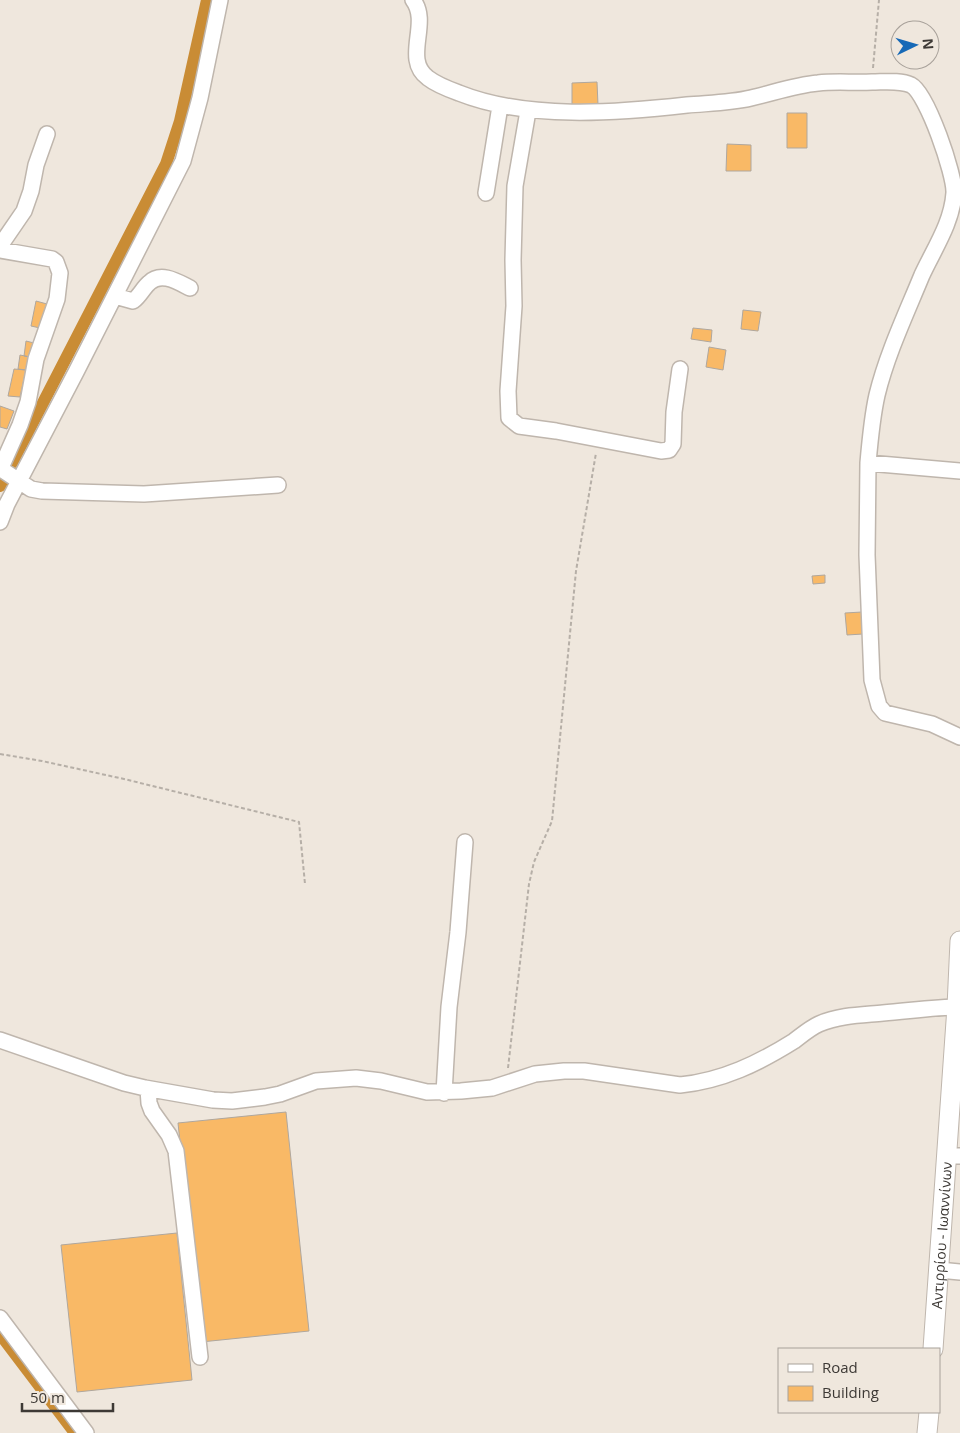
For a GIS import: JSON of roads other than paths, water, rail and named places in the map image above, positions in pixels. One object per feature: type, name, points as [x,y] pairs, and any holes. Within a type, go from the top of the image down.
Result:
[{"type":"main road","name":"Αντιρρίου - Ιωαννίνων","points":[[933,1348],[939,1270],[953,1156],[960,941]]},
{"type":"main road","points":[[927,1433],[929,1413]]},
{"type":"street","points":[[0,522],[6,504],[183,161],[200,98],[220,0]]},
{"type":"street","points":[[413,0],[417,5],[419,13],[420,26],[416,57],[421,72],[435,83],[469,97],[500,106],[528,110],[606,111],[655,109],[731,102],[820,82],[904,83],[918,91],[948,161],[954,191],[952,207],[946,225],[923,274],[881,380],[873,418],[868,463],[867,555],[872,680],[877,702],[885,713],[932,724],[960,737]]},
{"type":"street","points":[[486,193],[500,106]]},
{"type":"street","points":[[528,110],[518,159],[515,186],[514,306],[508,392],[509,418],[519,426],[661,451],[669,450],[673,444],[674,412],[680,369]]},
{"type":"street","points":[[0,246],[24,211],[31,191],[36,165],[47,134]]},
{"type":"street","points":[[0,250],[55,260],[60,279],[57,299],[36,360],[28,402],[0,469],[18,482],[42,492],[144,494],[278,486]]},
{"type":"street","points":[[114,296],[133,301],[149,283],[158,278],[172,280],[190,288]]},
{"type":"street","points":[[868,463],[960,471]]},
{"type":"street","points":[[444,1093],[449,1007],[458,932],[465,842]]},
{"type":"street","points":[[0,1040],[103,1076],[148,1089],[213,1100],[241,1100],[280,1094],[316,1081],[356,1078],[381,1081],[427,1092],[444,1093],[492,1088],[535,1074],[564,1071],[584,1071],[680,1084],[706,1082],[729,1075],[764,1058],[815,1026],[838,1018],[914,1009],[959,1007]]},
{"type":"street","points":[[148,1089],[149,1103],[152,1110],[169,1136],[176,1151],[200,1357]]},
{"type":"street","points":[[939,1270],[960,1272]]},
{"type":"street","points":[[0,1318],[86,1433]]},
{"type":"waterway","points":[[12,463],[166,164],[180,121],[207,0]]},
{"type":"waterway","points":[[0,486],[5,477]]},
{"type":"waterway","points":[[0,1334],[75,1433]]}]
